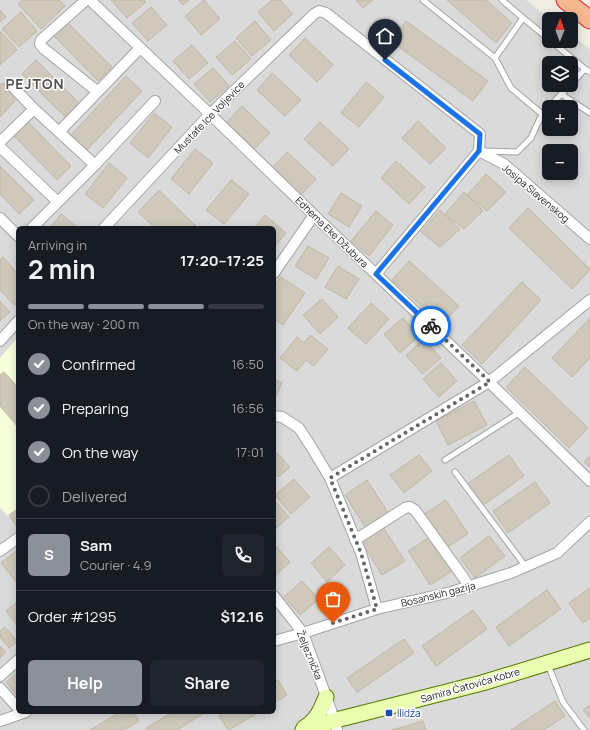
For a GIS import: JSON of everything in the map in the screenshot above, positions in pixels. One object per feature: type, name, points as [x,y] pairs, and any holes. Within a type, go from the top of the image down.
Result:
[{"type":"highway","points":[[565,0],[590,20]]},
{"type":"main road","name":"Samira Ćatovića Kobre","points":[[302,730],[336,726],[590,650]]},
{"type":"main road","points":[[302,730],[318,716],[326,697]]},
{"type":"street","points":[[86,0],[41,40],[40,44],[98,92]]},
{"type":"street","name":"Edhema Eke Džubura","points":[[90,0],[490,382],[590,481]]},
{"type":"street","name":"Mustafe Ice Voljevice","points":[[106,226],[210,114],[314,14],[319,11],[326,13],[480,134],[479,151]]},
{"type":"street","points":[[59,132],[140,48]]},
{"type":"street","points":[[10,84],[34,109],[95,165]]},
{"type":"street","points":[[34,226],[95,165],[155,101]]},
{"type":"street","points":[[0,142],[34,109]]},
{"type":"street","points":[[0,147],[58,202]]},
{"type":"street","points":[[376,274],[479,151]]},
{"type":"street","name":"Josipa Slavenskog","points":[[479,151],[504,164],[590,239]]},
{"type":"street","points":[[276,270],[314,215]]},
{"type":"street","points":[[0,218],[16,234]]},
{"type":"street","points":[[330,478],[490,382],[590,300]]},
{"type":"street","points":[[0,341],[16,323]]},
{"type":"street","points":[[276,416],[282,417],[299,428],[330,478],[361,553],[377,609]]},
{"type":"street","points":[[355,540],[405,508],[410,507],[415,510],[469,586]]},
{"type":"street","name":"Bosanskih gazija","points":[[276,640],[377,609],[451,592],[511,573],[557,553],[590,522]]},
{"type":"street","points":[[0,551],[16,539]]},
{"type":"street","name":"Željeznička","points":[[276,599],[303,633],[336,726]]},
{"type":"street","points":[[0,676],[16,662]]},
{"type":"street","points":[[0,688],[16,705]]},
{"type":"street","points":[[0,721],[16,714]]},
{"type":"lane","points":[[423,0],[495,58],[511,88],[542,114],[530,138],[517,152],[479,151]]},
{"type":"lane","points":[[502,0],[542,33]]},
{"type":"lane","points":[[495,58],[523,18]]},
{"type":"lane","points":[[560,48],[588,70],[578,78]]},
{"type":"lane","points":[[555,100],[561,94],[590,113]]},
{"type":"lane","points":[[444,460],[520,412]]},
{"type":"lane","points":[[455,472],[526,567]]},
{"type":"lane","points":[[548,663],[563,702],[584,730]]},
{"type":"shaded area","points":[[0,0],[526,0],[542,13],[542,48],[578,48],[578,40],[590,49],[590,730],[0,730]]},
{"type":"shaded area","points":[[16,339],[16,511],[9,517],[0,508],[0,358]]},
{"type":"building","points":[[23,0],[59,0],[65,6],[41,29],[18,4]]},
{"type":"building","points":[[111,0],[144,0],[146,2],[127,18]]},
{"type":"building","points":[[178,0],[189,0],[183,5]]},
{"type":"building","points":[[204,0],[220,19],[201,35],[185,16]]},
{"type":"building","points":[[272,0],[280,0],[293,14],[274,31],[258,12]]},
{"type":"building","points":[[356,0],[373,0],[363,8]]},
{"type":"building","points":[[447,0],[486,0],[512,23],[496,43]]},
{"type":"building","points":[[151,7],[167,25],[148,41],[132,23]]},
{"type":"building","points":[[0,10],[6,17],[0,22]]},
{"type":"building","points":[[21,12],[37,31],[19,47],[2,29]]},
{"type":"building","points":[[255,21],[271,40],[252,56],[236,38]]},
{"type":"building","points":[[406,21],[488,81],[473,101],[391,41]]},
{"type":"building","points":[[68,23],[112,67],[98,81],[54,36]]},
{"type":"building","points":[[0,32],[17,50],[0,65]]},
{"type":"building","points":[[305,38],[333,65],[317,82],[289,55]]},
{"type":"building","points":[[235,41],[251,59],[232,75],[216,57]]},
{"type":"building","points":[[192,45],[208,63],[189,79],[173,61]]},
{"type":"building","points":[[36,60],[80,104],[66,118],[22,74]]},
{"type":"building","points":[[213,68],[229,86],[210,102],[194,84]]},
{"type":"building","points":[[272,73],[301,100],[285,116],[257,90]]},
{"type":"building","points":[[126,76],[142,91],[86,151],[70,136]]},
{"type":"building","points":[[366,82],[384,97],[359,127],[341,113]]},
{"type":"building","points":[[2,83],[18,98],[0,117],[0,85]]},
{"type":"building","points":[[242,106],[270,133],[254,149],[226,123]]},
{"type":"building","points":[[154,113],[172,127],[148,158],[130,143]]},
{"type":"building","points":[[418,121],[446,148],[430,164],[402,138]]},
{"type":"building","points":[[28,122],[71,166],[57,180],[14,136]]},
{"type":"building","points":[[320,122],[349,149],[333,166],[304,139]]},
{"type":"building","points":[[195,149],[213,163],[189,194],[171,179]]},
{"type":"building","points":[[287,152],[316,179],[300,196],[271,169]]},
{"type":"building","points":[[396,161],[425,187],[409,204],[381,178]]},
{"type":"building","points":[[109,163],[127,178],[103,208],[85,194]]},
{"type":"building","points":[[0,166],[34,200],[19,214],[0,194]]},
{"type":"building","points":[[486,174],[506,192],[487,211],[467,195]]},
{"type":"building","points":[[231,180],[249,194],[224,224],[206,210]]},
{"type":"building","points":[[159,190],[196,226],[153,226],[138,212]]},
{"type":"building","points":[[464,192],[483,211],[464,229],[445,214]]},
{"type":"building","points":[[341,193],[362,206],[349,227],[328,214]]},
{"type":"building","points":[[528,208],[590,269],[572,289],[509,228]]},
{"type":"building","points":[[440,210],[460,229],[440,247],[421,232]]},
{"type":"building","points":[[376,211],[393,225],[369,256],[351,241]]},
{"type":"building","points":[[61,214],[76,226],[52,226]]},
{"type":"building","points":[[265,215],[286,233],[276,245],[276,226],[256,226]]},
{"type":"building","points":[[308,246],[329,258],[316,279],[295,266]]},
{"type":"building","points":[[3,257],[16,272],[16,304],[14,305],[0,290],[0,260]]},
{"type":"building","points":[[409,261],[459,306],[442,324],[392,280]]},
{"type":"building","points":[[338,266],[359,279],[346,299],[325,287]]},
{"type":"building","points":[[281,277],[305,293],[283,325],[276,320],[276,283]]},
{"type":"building","points":[[522,282],[541,300],[482,364],[462,345]]},
{"type":"building","points":[[322,299],[338,317],[320,334],[303,315]]},
{"type":"building","points":[[0,301],[10,312],[0,321]]},
{"type":"building","points":[[371,303],[389,319],[366,344],[348,328]]},
{"type":"building","points":[[403,318],[419,336],[400,353],[384,334]]},
{"type":"building","points":[[590,318],[590,358],[572,377],[552,358]]},
{"type":"building","points":[[310,335],[328,349],[314,366],[306,360],[297,371],[280,358],[297,337],[304,343]]},
{"type":"building","points":[[424,339],[441,358],[422,374],[406,355]]},
{"type":"building","points":[[441,363],[457,381],[439,397],[423,379]]},
{"type":"building","points":[[525,367],[588,428],[569,448],[506,387]]},
{"type":"building","points":[[4,372],[16,385],[16,425],[0,406],[0,375]]},
{"type":"building","points":[[276,380],[282,383],[276,396]]},
{"type":"building","points":[[474,401],[487,425],[448,445],[436,421]]},
{"type":"building","points":[[277,453],[290,467],[278,477],[276,474]]},
{"type":"building","points":[[419,455],[432,471],[404,493],[390,475]]},
{"type":"building","points":[[509,455],[524,476],[482,506],[467,484]]},
{"type":"building","points":[[590,456],[590,467],[584,462]]},
{"type":"building","points":[[294,479],[310,497],[291,514],[276,496],[276,494]]},
{"type":"building","points":[[367,480],[389,514],[366,528],[345,495]]},
{"type":"building","points":[[535,482],[550,503],[508,533],[493,511]]},
{"type":"building","points":[[446,500],[468,534],[446,548],[424,514]]},
{"type":"building","points":[[276,502],[289,517],[276,528]]},
{"type":"building","points":[[16,510],[16,525],[9,515]]},
{"type":"building","points":[[383,527],[405,561],[382,575],[361,541]]},
{"type":"building","points":[[489,536],[505,556],[475,578],[460,558]]},
{"type":"building","points":[[430,537],[452,571],[430,585],[408,551]]},
{"type":"building","points":[[276,546],[290,562],[276,575]]},
{"type":"building","points":[[329,547],[345,565],[327,582],[311,563]]},
{"type":"building","points":[[16,551],[16,582],[1,563]]},
{"type":"building","points":[[302,581],[319,599],[300,615],[284,597]]},
{"type":"building","points":[[338,583],[351,599],[331,613],[320,598]]},
{"type":"building","points":[[590,588],[590,618],[583,623],[569,603]]},
{"type":"building","points":[[547,590],[561,609],[509,646],[496,627]]},
{"type":"building","points":[[16,603],[16,624],[6,611]]},
{"type":"building","points":[[473,610],[487,629],[436,666],[422,646]]},
{"type":"building","points":[[5,627],[16,640],[16,642],[9,648],[0,637],[0,631]]},
{"type":"building","points":[[404,639],[414,653],[357,692],[347,678]]},
{"type":"building","points":[[0,646],[6,652],[0,658]]},
{"type":"building","points":[[16,674],[16,694],[6,682]]},
{"type":"building","points":[[278,680],[287,695],[276,702],[276,681]]},
{"type":"building","points":[[555,701],[565,716],[544,730],[511,730]]},
{"type":"building","points":[[590,705],[590,718],[583,710]]},
{"type":"building","points":[[117,714],[134,714],[139,721],[124,730],[90,730]]},
{"type":"building","points":[[170,714],[203,714],[177,730],[148,730],[146,728]]},
{"type":"building","points":[[222,714],[256,714],[229,730],[219,716]]},
{"type":"building","points":[[423,721],[426,730],[392,730]]},
{"type":"way so far","points":[[333,623],[377,609],[361,553],[330,478],[490,382],[431,326]]},
{"type":"place","name":"Ilidža","points":[[389,713]]},
{"type":"district","name":"PEJTON","points":[[35,84]]},
{"type":"route","points":[[385,60],[480,134],[479,151],[376,274],[431,326]]}]
